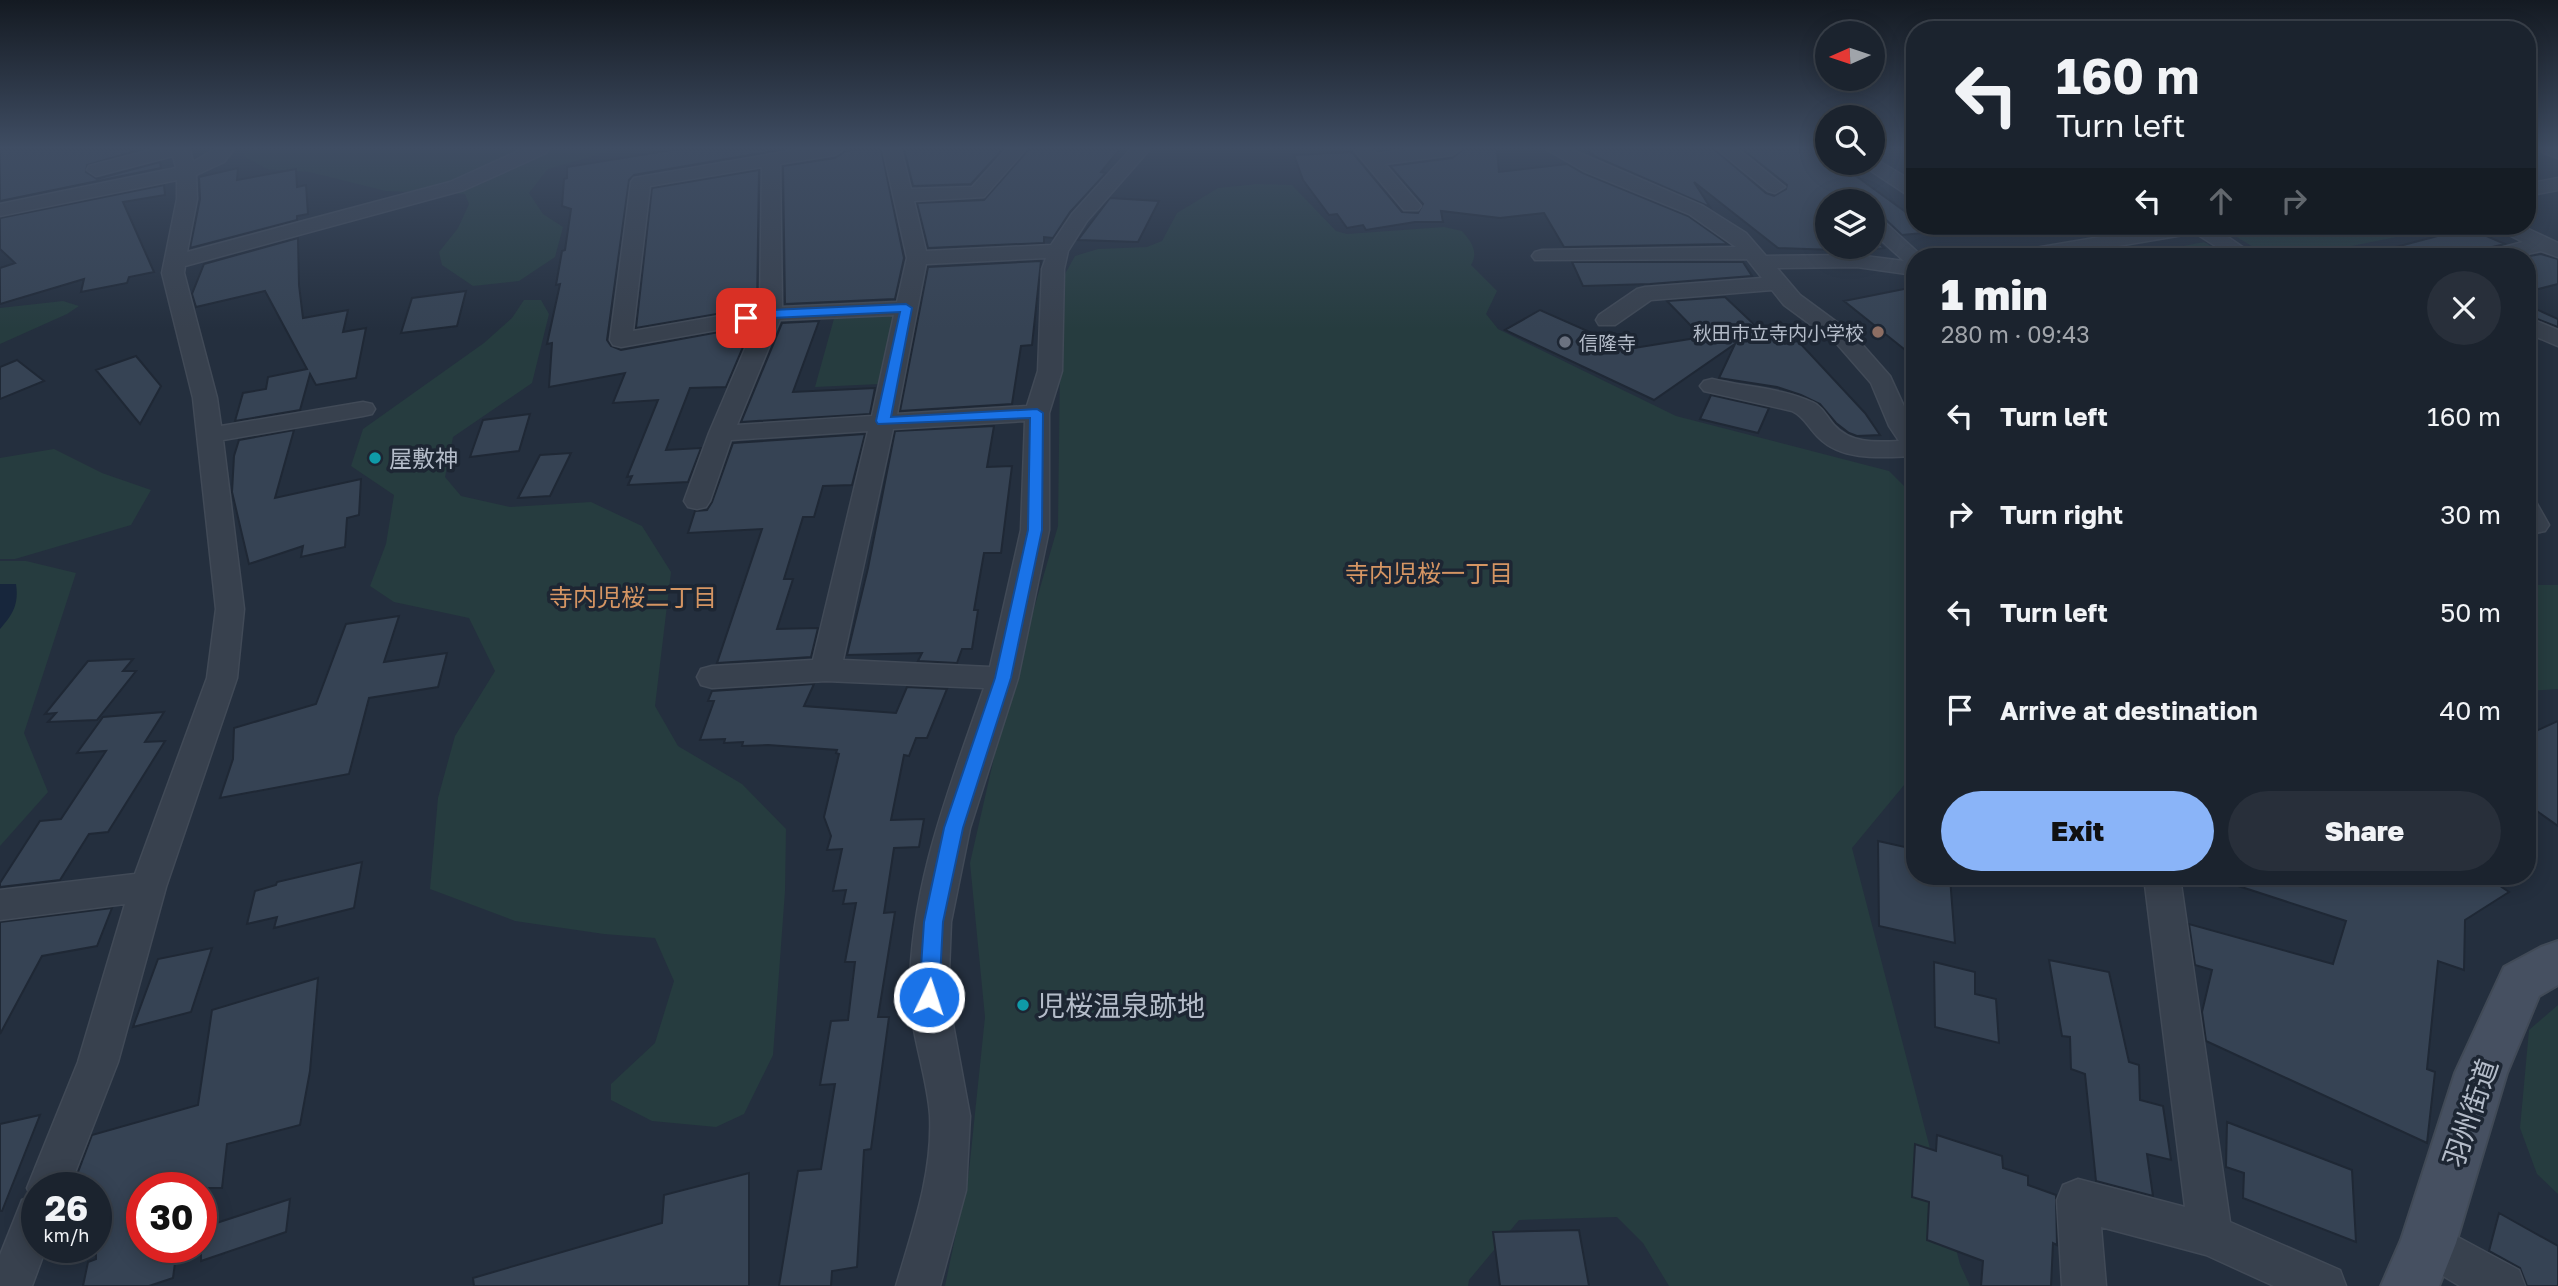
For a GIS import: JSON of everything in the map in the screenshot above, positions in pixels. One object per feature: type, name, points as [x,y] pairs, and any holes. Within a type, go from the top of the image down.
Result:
[{"type":"street","points":[[54,1172],[98,1062],[148,887],[222,678],[230,609],[210,435],[199,372],[173,273],[185,209]]},
{"type":"street","points":[[175,262],[372,209]]},
{"type":"street","points":[[638,209],[621,340],[771,314],[906,308]]},
{"type":"street","points":[[697,501],[721,433],[771,314],[771,209]]},
{"type":"street","points":[[826,670],[917,258],[907,209]]},
{"type":"street","points":[[918,1286],[944,1190],[950,1116],[929,997],[933,922],[954,828],[1003,678],[1035,530],[1037,413],[1050,372],[1053,270],[1058,251],[1087,209]]},
{"type":"street","points":[[1694,209],[1724,225],[1792,300],[1845,339],[1882,381],[1906,434]]},
{"type":"street","points":[[1885,233],[1906,252]]},
{"type":"street","points":[[2062,248],[2128,235]]},
{"type":"street","points":[[2213,235],[2233,248]]},
{"type":"street","points":[[2525,235],[2550,247]]},
{"type":"street","points":[[917,258],[1058,251]]},
{"type":"street","points":[[1542,257],[1857,261],[1906,269]]},
{"type":"street","points":[[1607,320],[1645,294],[1777,283]]},
{"type":"street","points":[[2536,328],[2558,339]]},
{"type":"street","points":[[1712,386],[1735,394],[1800,405],[1814,414],[1829,435],[1851,446],[1906,447]]},
{"type":"street","points":[[210,435],[363,409]]},
{"type":"street","points":[[721,433],[1037,413]]},
{"type":"street","points":[[712,677],[826,670],[1003,678]]},
{"type":"street","points":[[2163,885],[2210,1235]]},
{"type":"street","points":[[0,905],[148,887]]},
{"type":"street","name":"羽州街道","points":[[2419,1264],[2481,1073],[2521,982],[2558,961]]},
{"type":"street","points":[[2084,1286],[2078,1200],[2210,1235],[2324,1286]]},
{"type":"street","points":[[10,1286],[21,1257]]},
{"type":"street","points":[[2419,1264],[2503,1286]]},
{"type":"green space","points":[[467,209],[540,209],[563,227],[555,257],[519,281],[473,286],[442,265],[439,252],[458,228]]},
{"type":"green space","points":[[1184,209],[1315,209],[1336,231],[1347,234],[1444,227],[1462,231],[1474,251],[1471,265],[1497,291],[1486,314],[1498,329],[1676,416],[1889,471],[1906,488],[1906,783],[1852,848],[1960,1264],[1970,1286],[1669,1286],[1643,1243],[1617,1217],[1519,1220],[1469,1280],[1468,1286],[945,1286],[969,1171],[985,1017],[970,863],[1006,705],[1058,526],[1061,281],[1075,256],[1098,249],[1147,247],[1162,241],[1177,213]]},
{"type":"green space","points":[[2233,235],[2406,235],[2342,248],[2255,248]]},
{"type":"green space","points":[[2204,242],[2214,248],[2173,248]]},
{"type":"green space","points":[[524,300],[541,300],[549,314],[532,383],[453,437],[445,477],[461,496],[510,507],[591,502],[642,526],[671,572],[655,706],[678,746],[742,784],[786,829],[785,891],[773,1055],[744,1114],[716,1127],[652,1121],[611,1100],[611,1084],[655,1043],[674,981],[655,938],[604,934],[515,921],[430,889],[438,798],[455,736],[495,671],[469,618],[394,602],[370,586],[386,544],[394,495],[351,466],[363,429],[484,343],[512,318]]},
{"type":"green space","points":[[63,301],[79,306],[0,344],[0,308]]},
{"type":"green space","points":[[896,313],[880,384],[815,387],[835,315]]},
{"type":"green space","points":[[54,449],[102,473],[151,490],[131,525],[15,559],[0,559],[0,458]]},
{"type":"green space","points":[[0,561],[26,561],[76,573],[24,733],[48,792],[0,846]]},
{"type":"green space","points":[[2536,585],[2558,585],[2558,689],[2536,690]]},
{"type":"green space","points":[[2558,1005],[2558,1194],[2537,1174],[2520,1128],[2529,1030]]},
{"type":"water","points":[[0,584],[16,584],[17,597],[14,608],[0,629]]},
{"type":"building","points":[[45,209],[126,209],[154,272],[129,277],[127,283],[81,292],[84,279],[0,304],[0,268],[15,263],[0,249],[0,218]]},
{"type":"building","points":[[198,209],[308,209],[308,214],[297,216],[297,220],[190,248]]},
{"type":"building","points":[[571,209],[625,209],[607,340],[611,346],[621,350],[752,326],[726,387],[690,388],[666,450],[701,448],[688,482],[628,485],[632,476],[627,477],[658,400],[613,403],[625,373],[549,387],[552,343],[547,344],[560,284],[556,285],[562,251],[565,250]]},
{"type":"building","points":[[650,209],[758,209],[757,307],[636,328]]},
{"type":"building","points":[[784,209],[894,209],[904,258],[895,299],[785,304]]},
{"type":"building","points":[[918,209],[1073,209],[1053,238],[1044,237],[1044,243],[928,248]]},
{"type":"building","points":[[1102,209],[1155,209],[1138,242],[1078,240]]},
{"type":"building","points":[[1325,209],[1400,209],[1402,212],[1418,213],[1420,209],[1671,209],[1688,216],[1728,244],[1564,247],[1544,213],[1500,218],[1441,211],[1443,222],[1415,222],[1366,230],[1363,225],[1347,228],[1337,214],[1329,215]]},
{"type":"building","points":[[1728,209],[1815,209],[1815,249],[1778,248]]},
{"type":"building","points":[[1885,209],[1902,209],[1906,212],[1906,235],[1902,235],[1885,219]]},
{"type":"building","points":[[2441,235],[2484,235],[2505,244],[2488,248],[2392,248]]},
{"type":"building","points":[[298,238],[303,318],[348,310],[343,332],[366,328],[356,378],[316,385],[310,374],[300,410],[235,421],[243,393],[266,389],[268,377],[307,369],[265,291],[196,307],[192,294],[204,264]]},
{"type":"building","points":[[2536,255],[2558,259],[2558,284],[2536,290]]},
{"type":"building","points":[[1041,261],[1032,345],[1021,346],[1012,404],[900,411],[928,267]]},
{"type":"building","points":[[1572,262],[1743,262],[1752,276],[1583,286]]},
{"type":"building","points":[[1906,289],[1906,351],[1844,301]]},
{"type":"building","points":[[466,291],[457,326],[401,333],[412,298]]},
{"type":"building","points":[[1725,297],[1763,333],[1772,331],[1785,344],[1798,341],[1865,413],[1880,435],[1857,436],[1849,433],[1836,423],[1820,404],[1801,395],[1777,387],[1719,378],[1735,344],[1654,400],[1505,330],[1540,310],[1628,349],[1702,337],[1667,301]]},
{"type":"building","points":[[2536,309],[2558,319],[2558,327],[2536,318]]},
{"type":"building","points":[[819,321],[793,392],[875,388],[870,414],[741,422],[782,323]]},
{"type":"building","points":[[136,356],[161,386],[140,424],[96,370]]},
{"type":"building","points":[[17,360],[44,381],[0,399],[0,367]]},
{"type":"building","points":[[1711,395],[1769,408],[1758,433],[1700,419]]},
{"type":"building","points":[[530,414],[519,451],[470,457],[483,420]]},
{"type":"building","points":[[994,426],[987,467],[1012,466],[1001,553],[984,553],[974,610],[978,610],[972,649],[962,649],[957,663],[918,661],[922,653],[847,655],[868,568],[895,431]]},
{"type":"building","points":[[294,430],[275,498],[361,479],[359,515],[347,518],[345,547],[301,557],[303,546],[249,564],[232,492],[234,456],[239,440]]},
{"type":"building","points":[[865,434],[852,485],[823,486],[814,517],[803,517],[784,579],[793,579],[777,629],[818,628],[811,657],[717,663],[762,529],[688,533],[695,511],[707,510],[712,502],[733,443]]},
{"type":"building","points":[[571,453],[550,496],[518,498],[540,455]]},
{"type":"building","points":[[399,616],[384,662],[447,653],[438,687],[369,698],[349,774],[220,798],[233,759],[234,728],[316,704],[346,624]]},
{"type":"building","points":[[133,659],[123,671],[136,671],[97,720],[48,722],[56,713],[45,714],[88,661]]},
{"type":"building","points":[[814,684],[804,706],[896,713],[907,687],[947,689],[927,738],[916,738],[909,756],[904,755],[891,820],[924,819],[919,847],[894,848],[884,913],[895,912],[878,1017],[889,1017],[871,1149],[864,1150],[857,1267],[832,1271],[831,1286],[779,1286],[798,1171],[821,1169],[835,1084],[820,1085],[831,1021],[848,1020],[855,962],[845,962],[856,903],[843,904],[846,890],[833,891],[842,849],[827,850],[831,836],[824,817],[839,754],[836,753],[837,750],[742,746],[743,742],[724,743],[725,739],[700,740],[714,701],[708,701],[712,691]]},
{"type":"building","points":[[164,712],[145,742],[165,741],[108,832],[89,834],[60,880],[0,887],[40,821],[61,819],[106,751],[77,753],[103,717]]},
{"type":"building","points":[[2558,721],[2558,826],[2536,810],[2536,731]]},
{"type":"building","points":[[1878,841],[1906,847],[1906,885],[1951,885],[1955,943],[1879,926]]},
{"type":"building","points":[[362,862],[354,908],[274,928],[277,917],[247,924],[255,891],[276,885],[277,882]]},
{"type":"building","points":[[2235,885],[2499,885],[2509,892],[2465,920],[2464,970],[2438,961],[2427,1069],[2435,1072],[2427,1143],[2206,1041],[2202,1012],[2212,970],[2195,965],[2189,924],[2333,964],[2346,921]]},
{"type":"building","points":[[112,908],[97,946],[42,956],[0,1034],[0,922]]},
{"type":"building","points":[[212,948],[191,1012],[133,1027],[158,959]]},
{"type":"building","points":[[2049,960],[2109,972],[2129,1062],[2139,1065],[2140,1100],[2163,1106],[2171,1160],[2147,1154],[2153,1196],[2096,1181],[2085,1074],[2071,1069],[2070,1037],[2062,1036]]},
{"type":"building","points":[[1934,962],[1975,972],[1975,994],[1996,999],[1999,1043],[1935,1027]]},
{"type":"building","points":[[318,978],[310,1071],[300,1125],[227,1144],[222,1188],[217,1188],[217,1172],[126,1172],[126,1263],[175,1263],[173,1278],[149,1286],[83,1286],[88,1263],[112,1263],[112,1172],[78,1172],[92,1135],[198,1105],[212,1010]]},
{"type":"building","points":[[40,1115],[2,1211],[0,1211],[0,1124]]},
{"type":"building","points":[[2227,1122],[2352,1170],[2356,1242],[2243,1198],[2244,1173],[2226,1167]]},
{"type":"building","points":[[1937,1135],[2002,1156],[2003,1168],[2028,1176],[2028,1185],[2056,1195],[2057,1245],[2053,1243],[2051,1286],[1981,1286],[1983,1261],[1927,1240],[1929,1202],[1912,1197],[1915,1144],[1936,1151]]},
{"type":"building","points":[[749,1173],[749,1286],[474,1286],[473,1278],[662,1223],[664,1195]]},
{"type":"building","points":[[290,1199],[286,1232],[217,1256],[217,1223]]},
{"type":"building","points":[[2499,1213],[2558,1246],[2558,1286],[2527,1286],[2520,1268],[2489,1251]]},
{"type":"building","points":[[1579,1230],[1589,1286],[1500,1286],[1493,1232]]},
{"type":"place","name":"秋田市立寺内小学校","points":[[1878,332]]},
{"type":"place","name":"信隆寺","points":[[1565,342]]},
{"type":"place","name":"屋敷神","points":[[375,458]]},
{"type":"place","name":"児桜温泉跡地","points":[[1023,1005]]},
{"type":"district","name":"寺内児桜一丁目","points":[[1429,572]]},
{"type":"district","name":"寺内児桜二丁目","points":[[633,596]]},
{"type":"route","points":[[746,318],[771,314],[906,308],[883,421],[1037,413],[1035,530],[1003,678],[954,828],[933,922],[929,997]]}]
